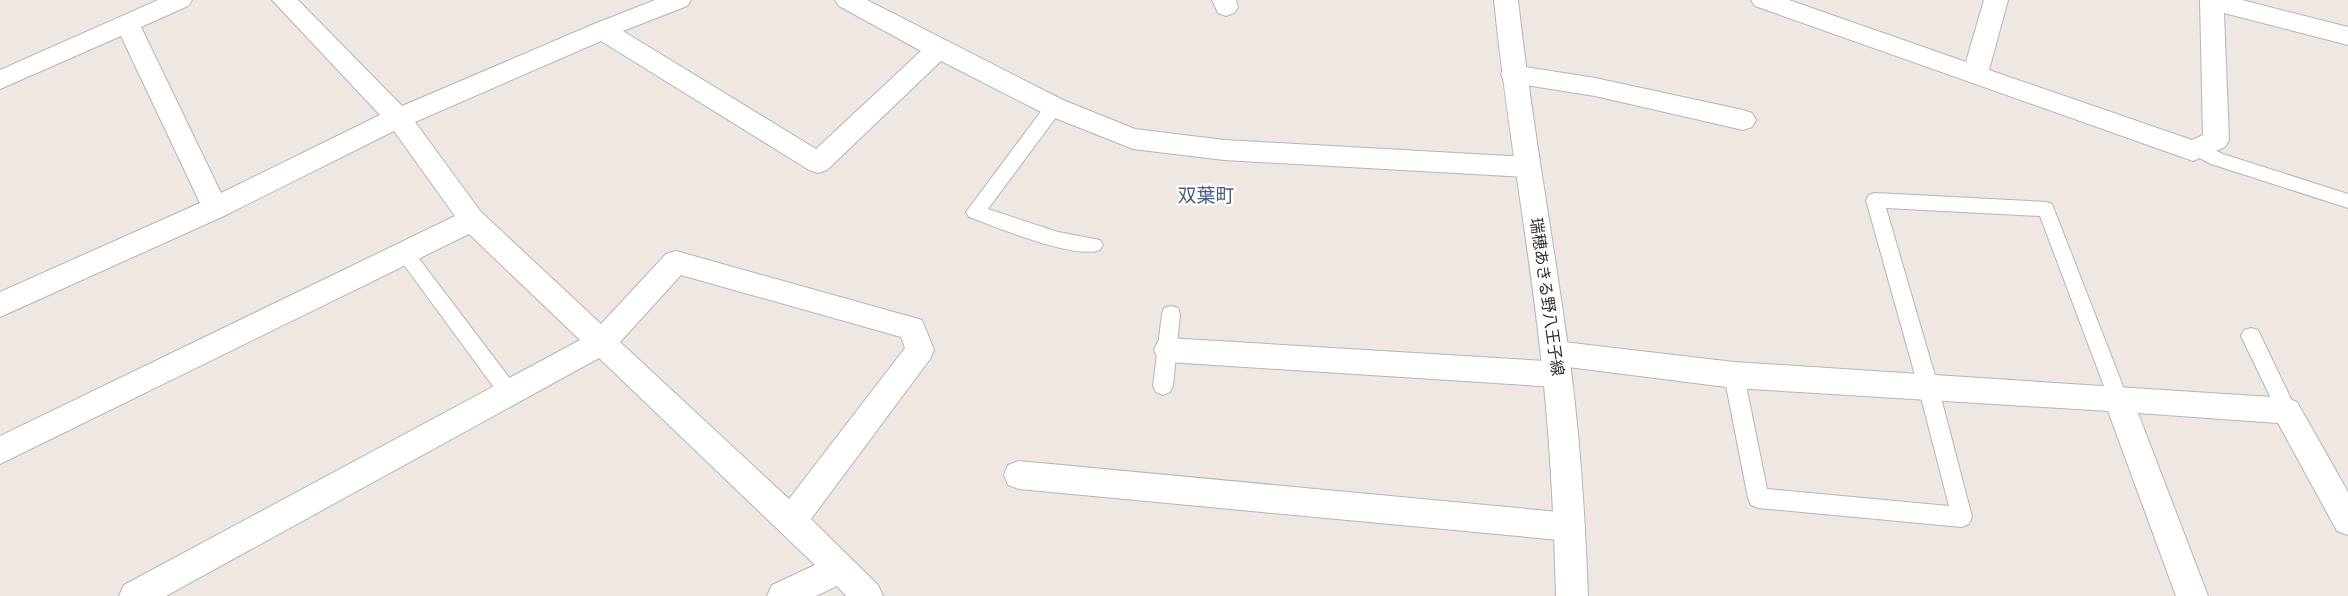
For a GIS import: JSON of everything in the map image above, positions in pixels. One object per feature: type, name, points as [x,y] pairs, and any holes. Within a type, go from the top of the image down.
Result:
[{"type":"street","points":[[0,80],[180,0]]},
{"type":"street","points":[[284,0],[398,118],[472,220],[792,521],[867,596]]},
{"type":"street","points":[[0,305],[215,208],[398,118],[602,30],[679,0]]},
{"type":"street","points":[[847,0],[938,49],[1054,107],[1133,138],[1224,150],[1527,167]]},
{"type":"street","name":"瑞穂あきる野八王子線","points":[[1506,0],[1513,74],[1556,363],[1570,527],[1572,596]]},
{"type":"street","points":[[1763,0],[2192,151],[2216,140],[2212,0],[2348,36]]},
{"type":"street","points":[[1976,75],[1996,0]]},
{"type":"street","points":[[127,24],[215,208]]},
{"type":"street","points":[[602,30],[818,163],[938,49]]},
{"type":"street","points":[[1513,74],[1595,87],[1743,120]]},
{"type":"street","points":[[0,451],[472,220]]},
{"type":"street","points":[[135,596],[510,394],[602,342],[676,262],[912,328],[920,350],[792,521]]},
{"type":"street","points":[[1168,350],[1556,363],[2287,411],[2348,521]]},
{"type":"street","points":[[2118,399],[2192,596]]},
{"type":"street","points":[[1019,475],[1570,527]]},
{"type":"street","points":[[783,596],[841,568]]},
{"type":"lane","points":[[1054,107],[975,212],[1058,240],[1094,245]]},
{"type":"lane","points":[[2198,149],[2217,159],[2348,201]]},
{"type":"lane","points":[[1734,375],[1758,498],[1962,517],[1928,386],[1875,200],[2046,209],[2118,399]]},
{"type":"lane","points":[[405,253],[510,394]]},
{"type":"lane","points":[[1163,386],[1171,314]]},
{"type":"lane","points":[[2251,336],[2287,411]]},
{"type":"district","name":"双葉町","points":[[1206,196]]}]
